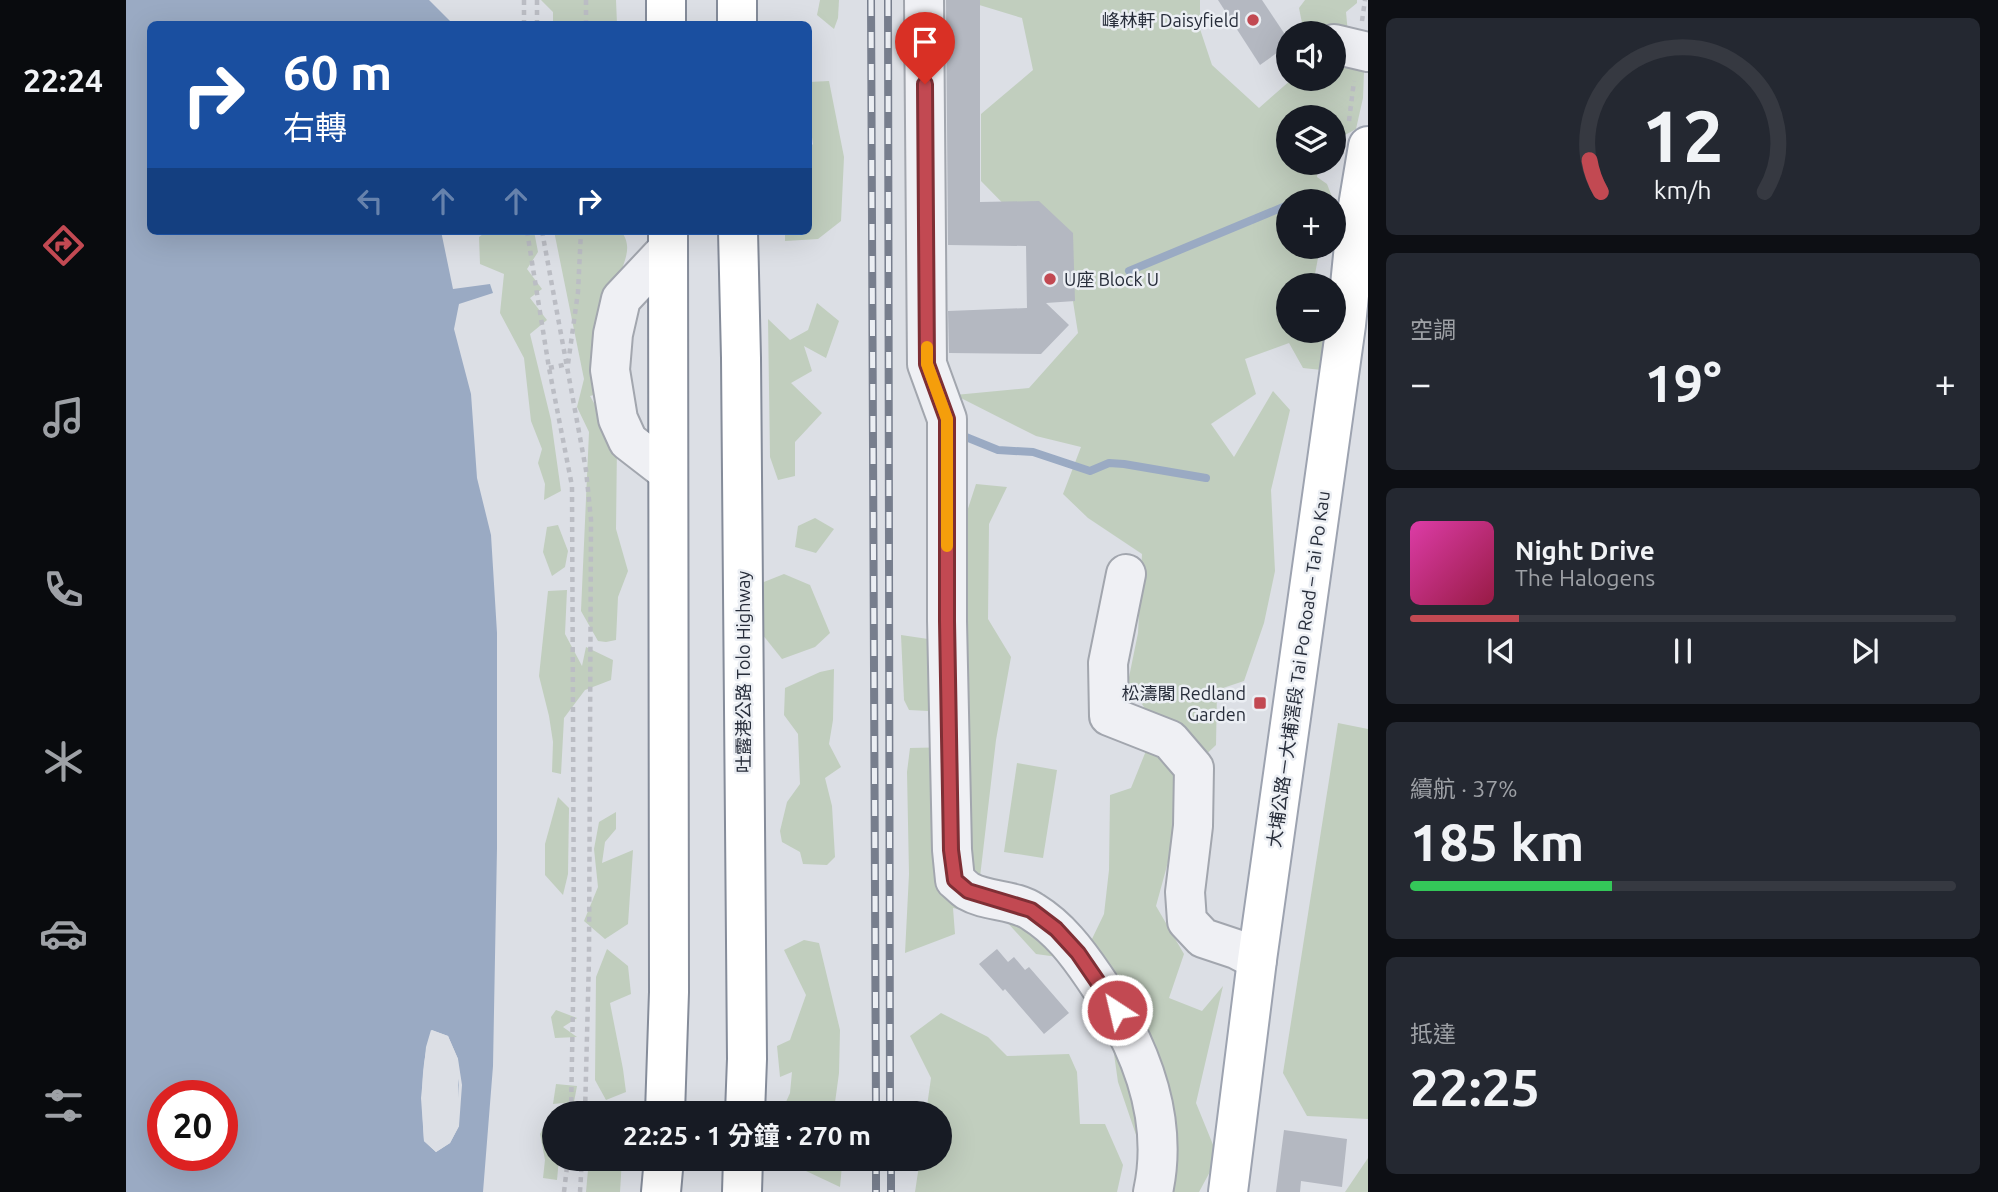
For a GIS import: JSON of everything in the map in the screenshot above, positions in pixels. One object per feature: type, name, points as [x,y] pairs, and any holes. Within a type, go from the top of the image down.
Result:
[{"type":"main road","points":[[666,0],[666,21]]},
{"type":"main road","points":[[737,0],[737,21]]},
{"type":"main road","name":"大埔公路－大埔滘段 Tai Po Road – Tai Po Kau","points":[[1228,1192],[1257,960],[1346,326],[1357,206],[1368,146]]},
{"type":"main road","name":"吐露港公路 Tolo Highway","points":[[738,235],[745,1101]]},
{"type":"main road","points":[[665,1101],[669,992],[668,240]]},
{"type":"main road","points":[[661,1192],[663,1171]]},
{"type":"main road","points":[[742,1192],[743,1171]]},
{"type":"lane","points":[[924,0],[927,364],[947,419],[947,635],[951,850],[955,880],[968,891],[1031,910],[1056,929],[1078,953],[1117,1010],[1145,1072],[1151,1096],[1157,1161],[1153,1192]]},
{"type":"lane","points":[[1346,47],[1368,52]]},
{"type":"lane","points":[[668,240],[621,299],[613,334],[610,370],[618,419],[628,441],[668,472]]},
{"type":"lane","points":[[1126,574],[1108,663],[1109,716],[1170,740],[1194,768],[1193,826],[1185,892],[1187,921],[1203,938],[1236,949],[1257,960]]},
{"type":"path","points":[[524,0],[524,21]]},
{"type":"path","points":[[537,0],[537,21]]},
{"type":"path","points":[[586,0],[586,21]]},
{"type":"path","points":[[528,235],[549,368],[572,486],[574,948],[570,1101]]},
{"type":"path","points":[[543,235],[586,470],[591,520],[589,959],[585,1101]]},
{"type":"path","points":[[568,364],[578,292],[581,235]]},
{"type":"path","points":[[549,368],[568,364]]},
{"type":"path","points":[[564,1192],[566,1171]]},
{"type":"path","points":[[580,1192],[581,1171]]},
{"type":"green space","points":[[541,0],[616,0],[617,21],[553,21],[553,12]]},
{"type":"green space","points":[[820,0],[839,0],[834,29],[817,15]]},
{"type":"green space","points":[[976,0],[1200,0],[1200,29],[1212,65],[1259,108],[1278,91],[1346,91],[1346,65],[1364,72],[1363,98],[1356,129],[1346,134],[1346,105],[1276,105],[1276,175],[1317,175],[1329,189],[1276,189],[1276,259],[1318,259],[1315,273],[1276,273],[1276,343],[1289,343],[1245,359],[1256,394],[1211,424],[1234,457],[1273,391],[1290,410],[1271,490],[1275,571],[1264,623],[1244,681],[1217,690],[1216,745],[1181,778],[1177,829],[1156,906],[1184,954],[1169,998],[1202,1011],[1223,986],[1196,1103],[1218,1157],[1199,1192],[1164,1192],[1149,1173],[1118,1082],[1101,963],[1036,954],[1005,920],[953,908],[955,934],[905,953],[909,874],[907,772],[910,748],[954,747],[963,524],[976,484],[1007,487],[989,524],[988,619],[1011,657],[996,740],[980,877],[1091,941],[1104,914],[1109,870],[1110,795],[1131,788],[1156,726],[1128,682],[1138,633],[1142,554],[1088,518],[1063,494],[1081,447],[1036,436],[955,395],[1029,388],[1078,333],[1063,238],[1028,229],[981,181],[981,114],[1033,70],[1022,18],[976,4]]},
{"type":"green space","points":[[1305,0],[1357,0],[1346,12],[1348,34],[1346,21],[1302,21],[1299,8]]},
{"type":"green space","points":[[829,81],[844,157],[841,221],[818,239],[785,241],[785,235],[812,235],[812,82]]},
{"type":"green space","points":[[535,235],[538,252],[527,269],[542,289],[530,298],[547,320],[530,334],[551,420],[561,491],[544,500],[545,484],[538,463],[542,449],[531,421],[524,358],[500,313],[504,274],[480,264],[479,237]]},
{"type":"green space","points":[[555,235],[623,235],[627,254],[622,269],[607,391],[590,396],[617,444],[616,529],[628,571],[618,597],[616,640],[606,642],[598,641],[581,611],[589,432],[577,407],[584,379]]},
{"type":"green space","points":[[817,303],[839,321],[826,358],[804,346],[812,371],[791,383],[822,413],[795,442],[795,476],[778,480],[770,457],[768,319],[790,340],[808,330]]},
{"type":"green space","points":[[1289,343],[1326,343],[1331,371],[1303,368]]},
{"type":"green space","points":[[815,518],[834,529],[816,553],[795,547],[798,526]]},
{"type":"green space","points":[[558,525],[568,551],[565,567],[552,576],[543,552],[547,527]]},
{"type":"green space","points":[[784,574],[810,585],[830,633],[815,647],[782,659],[762,634],[759,584]]},
{"type":"green space","points":[[567,590],[565,634],[582,666],[586,647],[613,660],[611,680],[585,690],[564,718],[561,774],[552,772],[553,742],[539,676],[548,591]]},
{"type":"green space","points":[[901,635],[928,639],[928,711],[909,710],[904,700]]},
{"type":"green space","points":[[834,669],[833,720],[829,744],[841,767],[825,778],[832,806],[835,857],[827,865],[803,864],[800,852],[782,842],[780,831],[787,802],[800,784],[798,734],[784,715],[785,688],[820,672]]},
{"type":"green space","points":[[1338,723],[1368,729],[1368,1119],[1307,1116],[1283,1073]]},
{"type":"green space","points":[[1017,763],[1057,770],[1043,858],[1004,852]]},
{"type":"green space","points":[[558,797],[569,808],[568,874],[563,895],[545,875],[545,844]]},
{"type":"green space","points":[[616,812],[616,829],[605,842],[602,863],[633,850],[628,924],[605,939],[584,921],[598,887],[594,849],[599,822]]},
{"type":"green space","points":[[804,940],[819,943],[840,1030],[835,1101],[786,1101],[792,1072],[780,1077],[777,1046],[790,1040],[806,995],[784,950]]},
{"type":"green space","points":[[607,949],[628,966],[631,994],[610,1003],[626,1092],[606,1100],[595,1080],[596,977]]},
{"type":"green space","points":[[556,1010],[577,1018],[563,1027],[577,1037],[555,1038],[551,1017]]},
{"type":"green space","points":[[941,1013],[988,1037],[1007,1056],[1069,1054],[1077,1072],[1080,1124],[1105,1124],[1123,1165],[1117,1192],[915,1192],[918,1171],[952,1171],[952,1101],[928,1101],[931,1078],[910,1036]]},
{"type":"green space","points":[[556,1084],[577,1086],[574,1101],[553,1101]]},
{"type":"green space","points":[[1368,1158],[1368,1192],[1345,1192]]},
{"type":"green space","points":[[544,1171],[558,1171],[557,1180],[543,1178]]},
{"type":"green space","points":[[588,1171],[621,1171],[620,1192],[586,1192]]},
{"type":"green space","points":[[806,1171],[841,1171],[840,1187]]},
{"type":"water","points":[[126,0],[429,0],[450,21],[147,21],[147,235],[442,235],[453,289],[490,284],[493,293],[459,304],[454,329],[471,394],[477,478],[491,535],[497,633],[493,1066],[483,1192],[126,1192]],"holes":[[[432,1030],[448,1036],[458,1059],[459,1126],[450,1143],[436,1152],[424,1141],[422,1085]]]},
{"type":"pier","points":[[431,1030],[448,1036],[458,1059],[462,1085],[459,1126],[450,1143],[436,1152],[424,1141],[421,1098],[426,1047]],"holes":[[[433,1034],[446,1039],[455,1060],[459,1085],[456,1125],[447,1140],[436,1148],[427,1139],[425,1098],[429,1047]]]},
{"type":"building","points":[[946,0],[980,0],[980,202],[1039,201],[1073,233],[1075,301],[1046,303],[1069,325],[1041,354],[949,353],[948,311],[1027,308],[1026,246],[948,245]]},
{"type":"building","name":"峰林軒 Daisyfield","points":[[1218,0],[1262,0],[1276,21],[1276,54],[1260,65]]},
{"type":"building","points":[[997,949],[1008,962],[1014,957],[1025,970],[1029,967],[1069,1013],[1044,1034],[979,964]]},
{"type":"building","points":[[1284,1130],[1347,1139],[1342,1187],[1301,1181],[1300,1192],[1276,1192]]},
{"type":"waterway","points":[[1129,271],[1276,210]]},
{"type":"waterway","points":[[961,435],[998,450],[1033,452],[1090,471],[1109,463],[1206,478]]},
{"type":"railway","points":[[871,0],[876,1101]]},
{"type":"railway","points":[[888,0],[890,1101]]},
{"type":"railway","points":[[876,1171],[876,1192]]},
{"type":"railway","points":[[891,1171],[891,1192]]},
{"type":"slow traffic","points":[[927,347],[927,364],[947,419],[947,546]]},
{"type":"place","name":"峰林軒 Daisyfield","points":[[1253,20]]},
{"type":"place","name":"U座 Block U","points":[[1050,279]]},
{"type":"place","name":"松濤閣 Redland Garden","points":[[1260,703]]},
{"type":"route","points":[[925,84],[927,364],[947,419],[947,647],[951,850],[955,880],[968,891],[1031,910],[1056,929],[1078,953],[1117,1010]]}]
